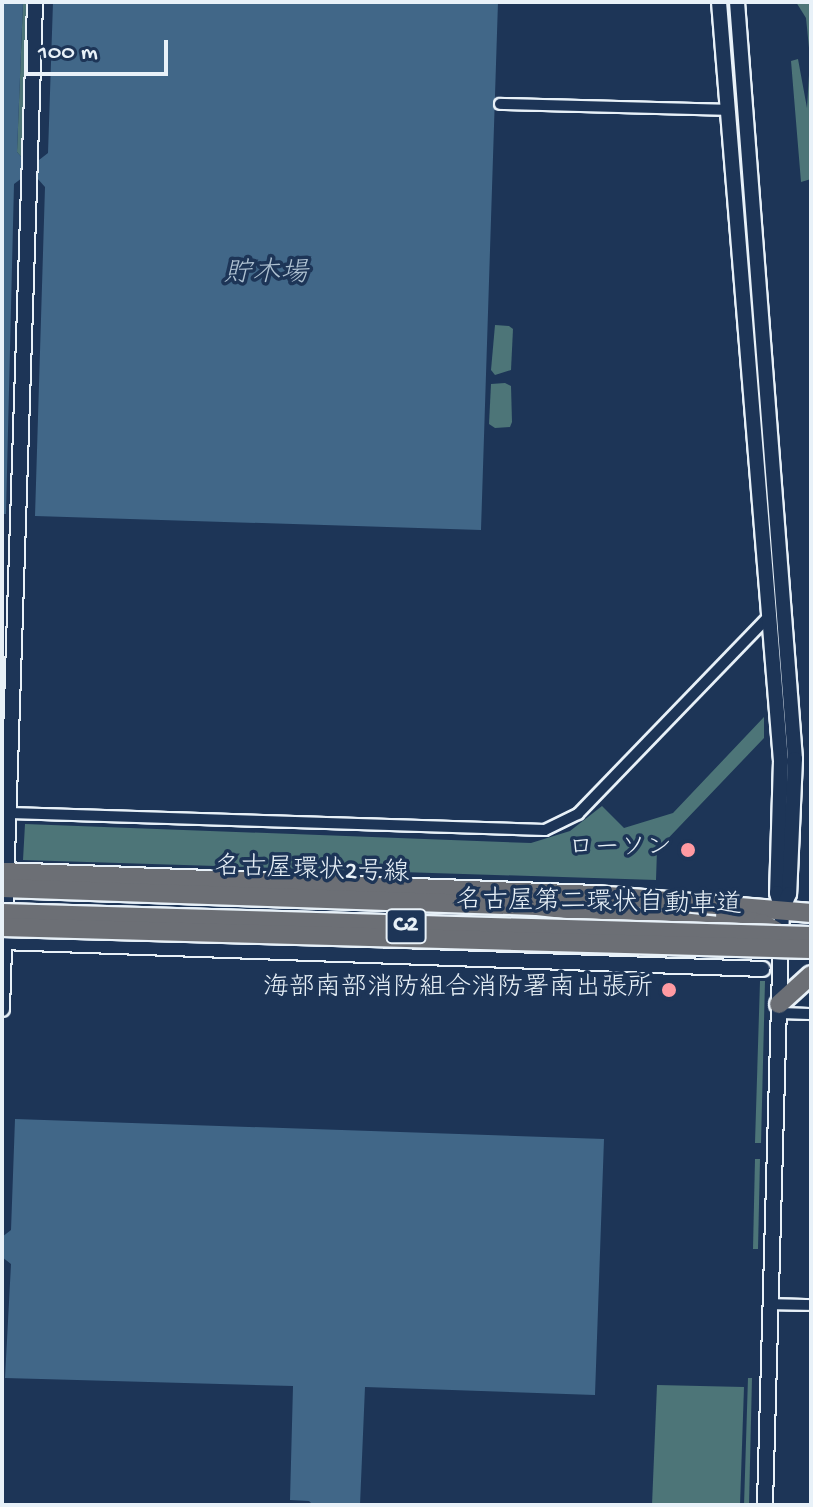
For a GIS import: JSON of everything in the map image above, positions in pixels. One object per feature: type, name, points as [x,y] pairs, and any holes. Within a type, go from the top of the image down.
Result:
[{"type":"highway","name":"名古屋環状2号線","points":[[5,880],[637,898],[811,913]]},
{"type":"highway","name":"名古屋環状2号線","points":[[5,880],[553,907],[811,937]]},
{"type":"highway","points":[[637,898],[672,909],[751,920],[781,934]]},
{"type":"highway","points":[[782,910],[797,920],[811,923]]},
{"type":"highway","name":"名古屋第二環状自動車道","points":[[2,913],[811,937]]},
{"type":"highway","name":"名古屋第二環状自動車道","points":[[3,937],[811,949]]},
{"type":"highway","points":[[779,1008],[811,975]]},
{"type":"street","points":[[2,1009],[6,812],[35,2]]},
{"type":"street","points":[[719,2],[781,761],[777,893],[782,910],[765,1505]]},
{"type":"street","points":[[737,2],[795,759],[789,894],[782,910]]},
{"type":"street","points":[[500,104],[728,110]]},
{"type":"street","points":[[6,812],[545,830],[578,814],[768,617]]},
{"type":"street","points":[[3,937],[763,969]]},
{"type":"street","points":[[779,1008],[811,1014]]},
{"type":"street","points":[[770,1304],[811,1305]]},
{"type":"green space","points":[[23,2],[30,2],[23,159],[17,152]]},
{"type":"green space","points":[[796,2],[811,2],[811,179],[801,182],[791,61],[798,59],[807,108],[810,58],[806,18]]},
{"type":"green space","points":[[495,325],[513,329],[511,370],[495,375],[491,370]]},
{"type":"green space","points":[[491,384],[511,386],[512,422],[510,427],[495,428],[489,424]]},
{"type":"green space","points":[[764,717],[764,738],[657,850],[656,880],[23,860],[25,824],[531,843],[570,831],[602,806],[624,828],[673,813]]},
{"type":"green space","points":[[760,981],[765,981],[761,1143],[755,1143]]},
{"type":"green space","points":[[755,1159],[760,1159],[758,1249],[753,1249]]},
{"type":"green space","points":[[748,1378],[752,1378],[749,1505],[744,1505]]},
{"type":"green space","points":[[657,1385],[744,1387],[740,1505],[652,1505]]},
{"type":"water","name":"貯木場","points":[[2,2],[23,2],[17,152],[23,159],[39,160],[48,153],[53,2],[498,2],[481,530],[35,516],[45,187],[37,178],[22,178],[14,184],[6,514],[2,514]]},
{"type":"water","points":[[15,1119],[604,1139],[595,1395],[365,1387],[360,1505],[313,1505],[309,1501],[290,1500],[293,1386],[5,1378],[11,1264],[2,1257],[2,1237],[11,1230]]},
{"type":"place","name":"ローソン","points":[[688,850]]},
{"type":"place","name":"海部南部消防組合消防署南出張所","points":[[669,990]]}]
